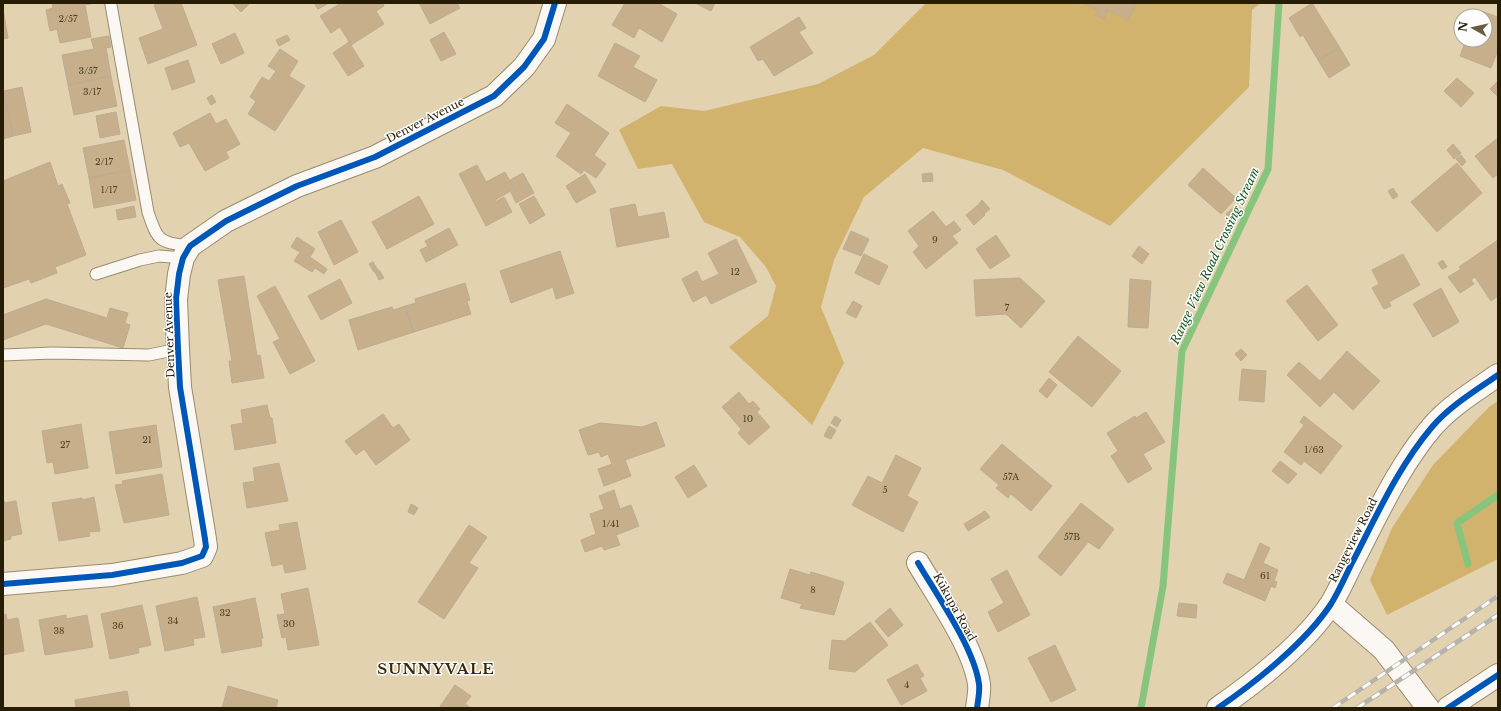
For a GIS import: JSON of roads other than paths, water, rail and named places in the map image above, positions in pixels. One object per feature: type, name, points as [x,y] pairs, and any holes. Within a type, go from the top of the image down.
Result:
[{"type":"street","name":"Denver Avenue","points":[[3,584],[112,575],[182,563],[202,556],[206,547],[180,387],[178,348],[176,299],[187,252],[226,221],[297,186],[375,157],[494,96],[524,67],[544,39],[555,3]]},
{"type":"street","name":"Rangeview Road","points":[[1218,708],[1267,671],[1310,629],[1331,604],[1382,505],[1417,446],[1432,426],[1455,404],[1498,375]]},
{"type":"street","name":"Kūkupa Road","points":[[918,563],[956,626],[973,663],[979,684],[977,708]]},
{"type":"street","points":[[1331,604],[1384,650],[1428,708]]},
{"type":"street","points":[[1448,708],[1498,675]]},
{"type":"lane","points":[[111,5],[148,212],[154,230],[160,240],[187,252]]},
{"type":"lane","points":[[96,274],[140,260],[187,252]]},
{"type":"lane","points":[[3,355],[52,353],[150,355],[178,348]]},
{"type":"waterway","name":"Range View Road Crossing Stream","points":[[1141,708],[1163,586],[1182,351],[1268,169],[1279,3]]},
{"type":"waterway","points":[[1468,564],[1457,523],[1498,495]]},
{"type":"railway","points":[[1333,708],[1498,596]]},
{"type":"railway","points":[[1357,708],[1498,615]]},
{"type":"district","name":"SUNNYVALE","points":[[436,669]]}]
